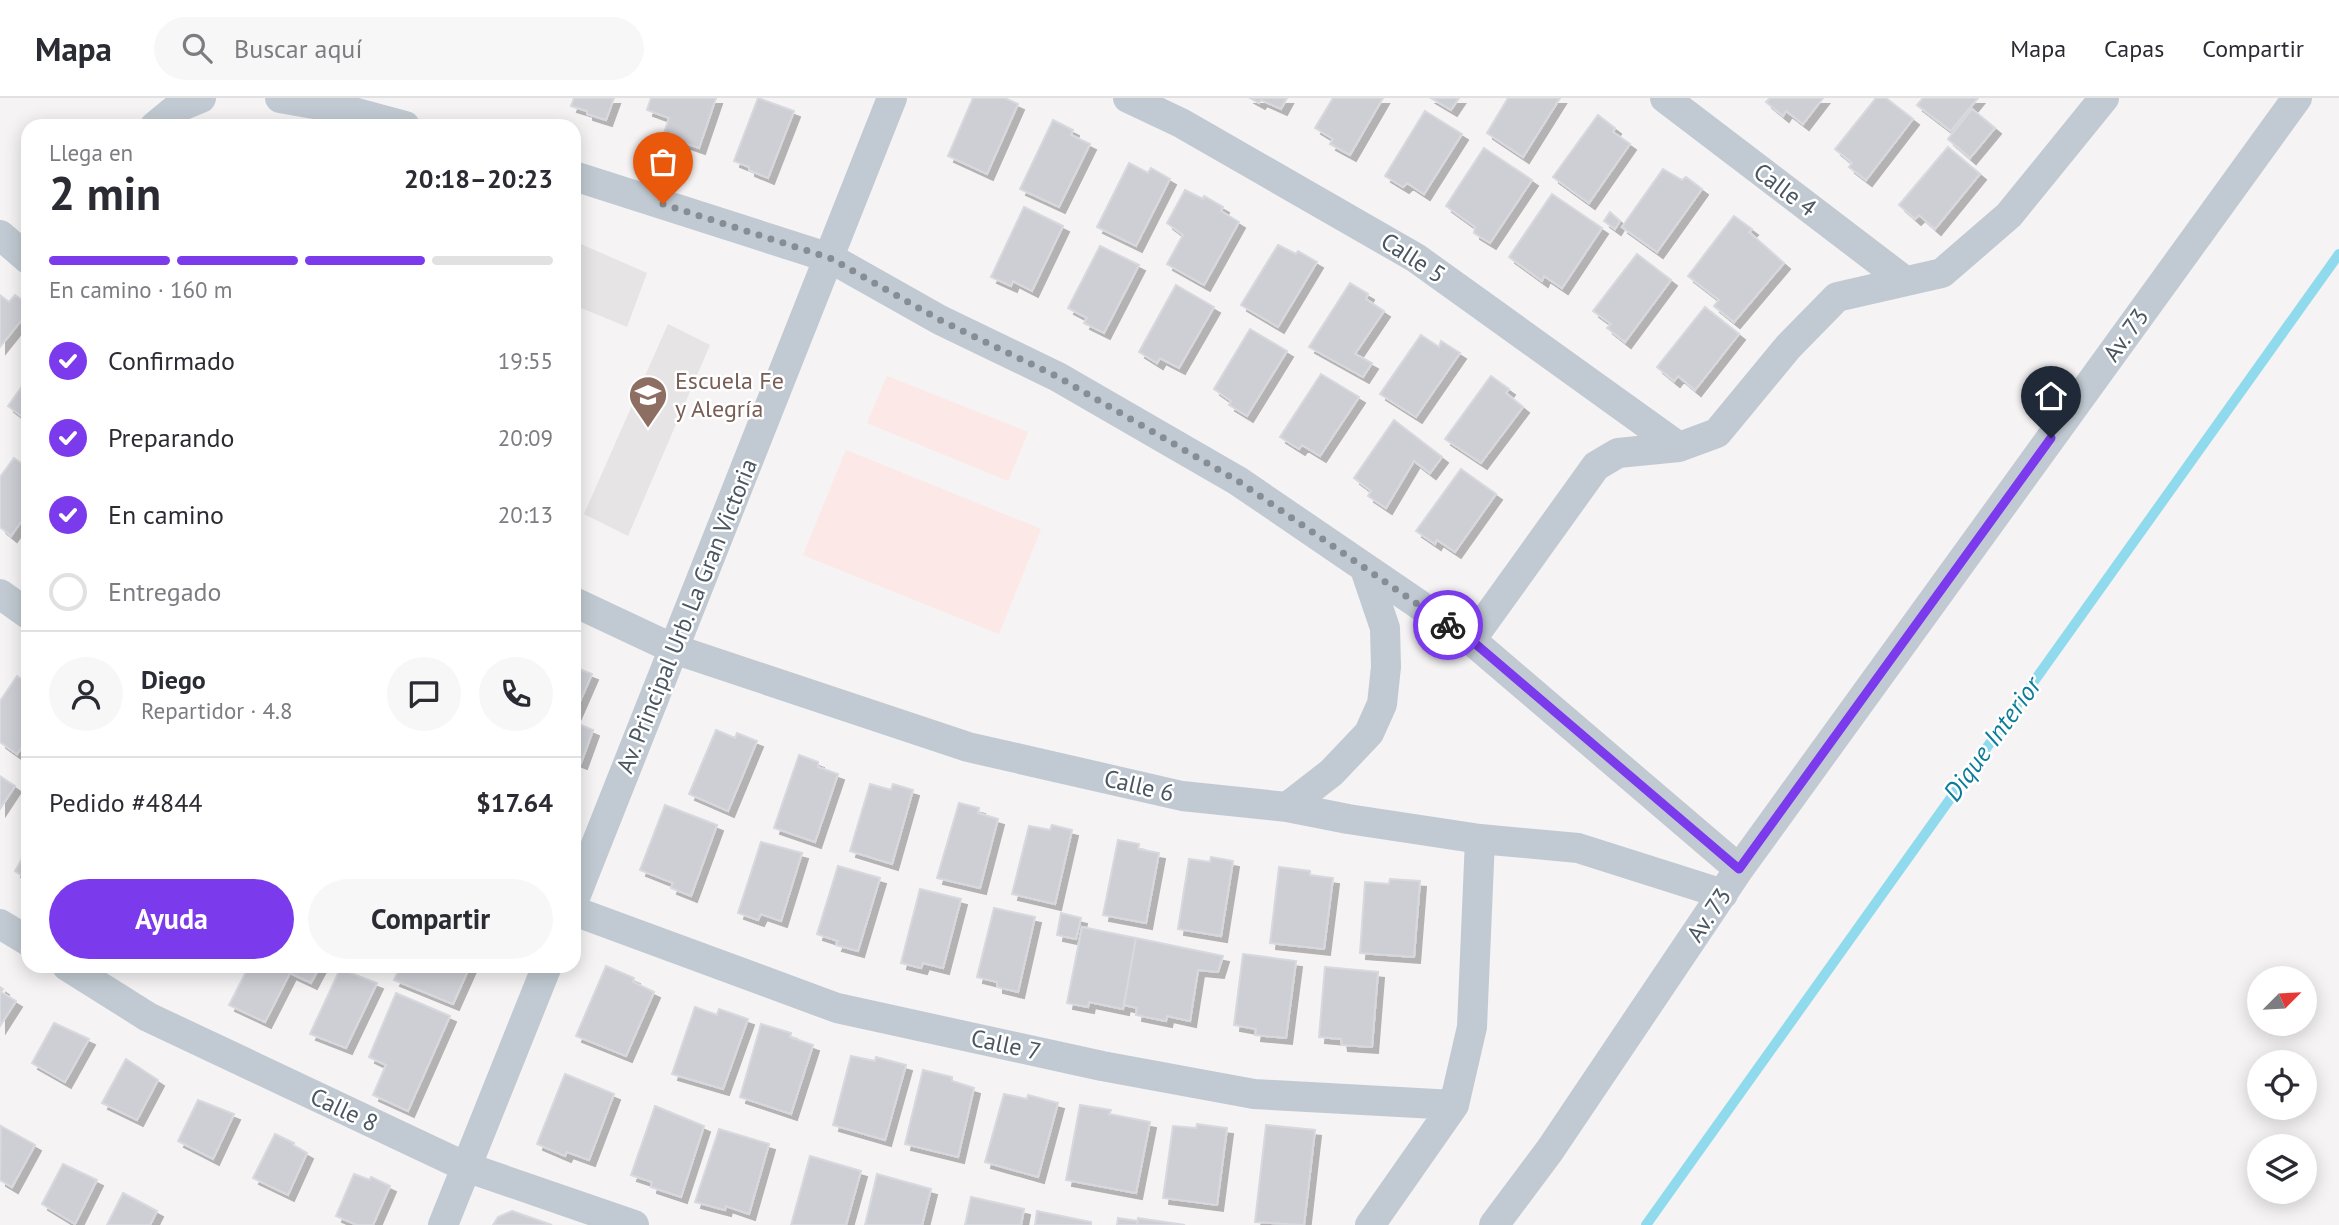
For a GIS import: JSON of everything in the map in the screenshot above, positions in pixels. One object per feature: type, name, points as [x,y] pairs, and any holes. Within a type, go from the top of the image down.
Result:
[{"type":"street","points":[[164,119],[177,108],[201,98]]},
{"type":"street","points":[[280,98],[379,119]]},
{"type":"street","name":"Av. Principal Urb. La Gran Victoria","points":[[581,882],[892,98]]},
{"type":"street","name":"Calle 5","points":[[1128,98],[1181,123],[1416,258],[1679,447]]},
{"type":"street","name":"Calle 4","points":[[1665,98],[1905,281]]},
{"type":"street","points":[[1471,640],[1596,466],[1618,453],[1679,447],[1717,432],[1788,347],[1837,297],[1942,273],[2009,215],[2104,98]]},
{"type":"street","name":"Av. 73","points":[[1494,1225],[1550,1150],[1739,869],[2297,98]]},
{"type":"street","points":[[581,178],[830,258],[940,320],[1058,377],[1238,481],[1471,640],[1739,869]]},
{"type":"street","points":[[0,235],[21,253]]},
{"type":"street","points":[[1287,807],[1331,774],[1369,733],[1382,704],[1386,667],[1385,628],[1365,569]]},
{"type":"street","points":[[0,594],[21,609]]},
{"type":"street","name":"Calle 6","points":[[581,605],[674,649],[968,747],[1182,796],[1287,807],[1348,820],[1480,839],[1578,848],[1723,894]]},
{"type":"street","points":[[1370,1225],[1454,1105],[1472,1027],[1480,839]]},
{"type":"street","name":"Calle 7","points":[[581,914],[850,1011],[1102,1066],[1254,1094],[1454,1105]]},
{"type":"street","points":[[0,924],[21,937]]},
{"type":"street","name":"Calle 8","points":[[78,973],[148,1017],[466,1167],[634,1225]]},
{"type":"street","points":[[443,1225],[544,973]]},
{"type":"shaded area","name":"Escuela Fe y Alegría","points":[[581,244],[647,273],[627,327],[581,308]]},
{"type":"shaded area","name":"Escuela Fe y Alegría","points":[[668,324],[710,345],[628,536],[584,514]]},
{"type":"shaded area","points":[[887,376],[1028,432],[1008,481],[867,423]]},
{"type":"shaded area","points":[[846,450],[1041,529],[999,634],[803,555]]},
{"type":"building","points":[[574,98],[614,98],[606,120],[571,106]]},
{"type":"building","points":[[651,98],[716,98],[699,148],[662,139],[669,118],[647,110]]},
{"type":"building","points":[[758,98],[794,111],[768,178],[734,161]]},
{"type":"building","points":[[973,98],[1005,98],[1018,104],[987,174],[948,156]]},
{"type":"building","points":[[1250,98],[1287,98],[1281,109]]},
{"type":"building","points":[[1333,98],[1383,98],[1350,155],[1330,144],[1333,139],[1315,128]]},
{"type":"building","points":[[1431,98],[1459,98],[1451,110]]},
{"type":"building","points":[[1508,98],[1560,98],[1523,157],[1487,133]]},
{"type":"building","points":[[1770,98],[1823,98],[1803,124],[1786,111],[1783,116],[1766,102]]},
{"type":"building","points":[[1876,98],[1886,98],[1913,119],[1866,180],[1849,167],[1852,163],[1835,149]]},
{"type":"building","points":[[1923,98],[1978,98],[1951,131],[1917,105]]},
{"type":"building","points":[[1972,109],[1995,128],[1970,158],[1948,139]]},
{"type":"building","points":[[1425,111],[1462,134],[1424,194],[1407,183],[1403,187],[1385,176]]},
{"type":"building","points":[[1598,115],[1615,128],[1613,132],[1630,144],[1589,203],[1553,177]]},
{"type":"building","points":[[1053,120],[1073,130],[1071,135],[1090,144],[1059,207],[1020,189]]},
{"type":"building","points":[[1948,147],[1980,174],[1935,229],[1919,215],[1915,219],[1899,205]]},
{"type":"building","points":[[1484,148],[1532,180],[1490,243],[1474,233],[1475,227],[1446,206]]},
{"type":"building","points":[[1129,163],[1148,173],[1151,168],[1170,179],[1136,246],[1097,227]]},
{"type":"building","points":[[1663,169],[1682,180],[1686,177],[1702,189],[1657,252],[1622,227]]},
{"type":"building","points":[[1185,190],[1203,199],[1204,196],[1223,207],[1221,211],[1239,222],[1204,285],[1167,264],[1183,235],[1167,223]]},
{"type":"building","points":[[1552,194],[1602,228],[1562,288],[1544,276],[1542,281],[1509,257]]},
{"type":"building","points":[[1024,207],[1063,226],[1032,291],[1013,281],[1011,286],[991,277]]},
{"type":"building","points":[[1610,212],[1620,221],[1615,229],[1604,221]]},
{"type":"building","points":[[1734,216],[1752,229],[1749,232],[1784,263],[1734,322],[1714,306],[1719,300],[1688,276]]},
{"type":"building","points":[[1278,245],[1296,254],[1298,251],[1317,262],[1278,327],[1241,305]]},
{"type":"building","points":[[1100,246],[1139,265],[1104,333],[1084,323],[1087,318],[1068,308]]},
{"type":"building","points":[[1637,254],[1671,280],[1625,342],[1607,328],[1611,324],[1593,311]]},
{"type":"building","points":[[1350,283],[1368,294],[1366,299],[1384,311],[1355,354],[1372,363],[1363,377],[1309,347]]},
{"type":"building","points":[[1176,285],[1214,307],[1179,368],[1160,358],[1157,363],[1139,352]]},
{"type":"building","points":[[0,295],[9,302],[15,295],[21,299],[21,321],[0,347]]},
{"type":"building","points":[[1705,307],[1739,334],[1695,390],[1678,376],[1674,381],[1657,367]]},
{"type":"building","points":[[1250,329],[1287,351],[1247,416],[1229,405],[1231,401],[1214,389]]},
{"type":"building","points":[[1421,335],[1439,347],[1441,341],[1460,353],[1416,417],[1380,394]]},
{"type":"building","points":[[1321,374],[1359,397],[1320,456],[1302,445],[1299,449],[1280,437]]},
{"type":"building","points":[[1491,376],[1509,389],[1506,393],[1523,407],[1481,463],[1445,439]]},
{"type":"building","points":[[21,388],[21,416],[8,406]]},
{"type":"building","points":[[1394,420],[1442,457],[1430,473],[1414,461],[1386,508],[1368,496],[1371,491],[1354,478]]},
{"type":"building","points":[[14,458],[21,463],[21,522],[11,536],[0,527],[0,477]]},
{"type":"building","points":[[1461,469],[1496,494],[1455,552],[1437,540],[1435,544],[1416,531]]},
{"type":"building","points":[[581,670],[592,674],[581,699]]},
{"type":"building","points":[[17,676],[21,679],[21,748],[17,754],[0,742],[0,701]]},
{"type":"building","points":[[581,725],[593,730],[581,763]]},
{"type":"building","points":[[716,730],[735,738],[737,733],[757,741],[728,811],[689,794]]},
{"type":"building","points":[[799,755],[818,762],[818,767],[838,774],[815,842],[774,828]]},
{"type":"building","points":[[0,776],[15,786],[0,809]]},
{"type":"building","points":[[870,784],[891,790],[893,784],[913,790],[892,864],[850,851]]},
{"type":"building","points":[[959,803],[979,808],[978,813],[998,819],[980,888],[937,878]]},
{"type":"building","points":[[665,805],[717,825],[691,896],[671,888],[673,883],[640,870]]},
{"type":"building","points":[[1052,825],[1072,830],[1055,904],[1012,894],[1029,826],[1050,830]]},
{"type":"building","points":[[1118,840],[1139,844],[1138,849],[1159,853],[1146,923],[1103,915]]},
{"type":"building","points":[[761,842],[802,853],[781,921],[761,914],[758,920],[738,913]]},
{"type":"building","points":[[1211,857],[1233,861],[1221,936],[1178,929],[1189,859],[1210,862]]},
{"type":"building","points":[[21,861],[21,875],[15,871]]},
{"type":"building","points":[[838,866],[880,878],[858,951],[836,945],[838,941],[817,934]]},
{"type":"building","points":[[1279,867],[1310,871],[1310,875],[1333,878],[1324,949],[1270,943]]},
{"type":"building","points":[[1390,879],[1420,881],[1414,957],[1360,953],[1365,882],[1389,884]]},
{"type":"building","points":[[920,889],[961,899],[943,968],[923,963],[921,968],[901,963]]},
{"type":"building","points":[[994,908],[1035,917],[1018,992],[997,987],[997,982],[977,977]]},
{"type":"building","points":[[1061,913],[1081,918],[1076,939],[1057,935]]},
{"type":"building","points":[[1082,927],[1136,938],[1123,1009],[1089,1002],[1088,1007],[1067,1003]]},
{"type":"building","points":[[1136,938],[1223,956],[1218,972],[1198,970],[1190,1021],[1167,1016],[1166,1021],[1136,1015],[1137,1008],[1124,1005]]},
{"type":"building","points":[[1243,954],[1296,961],[1286,1038],[1255,1035],[1256,1029],[1234,1025]]},
{"type":"building","points":[[606,966],[634,978],[633,982],[654,992],[626,1056],[576,1036]]},
{"type":"building","points":[[1325,967],[1378,972],[1372,1047],[1342,1045],[1341,1039],[1319,1037]]},
{"type":"building","points":[[245,973],[290,973],[265,1022],[229,1005]]},
{"type":"building","points":[[290,973],[316,973],[311,983]]},
{"type":"building","points":[[338,973],[351,973],[377,983],[346,1048],[310,1034]]},
{"type":"building","points":[[398,973],[467,973],[453,1004],[394,980]]},
{"type":"building","points":[[0,987],[3,989],[1,992],[16,1001],[0,1026]]},
{"type":"building","points":[[396,993],[450,1016],[408,1111],[373,1095],[386,1065],[369,1057]]},
{"type":"building","points":[[695,1007],[717,1015],[719,1009],[748,1019],[723,1089],[672,1074]]},
{"type":"building","points":[[54,1023],[89,1039],[65,1082],[32,1063]]},
{"type":"building","points":[[761,1024],[791,1033],[790,1037],[813,1045],[791,1114],[740,1097]]},
{"type":"building","points":[[851,1056],[875,1061],[876,1057],[906,1065],[885,1140],[833,1125]]},
{"type":"building","points":[[126,1059],[158,1080],[137,1120],[102,1103]]},
{"type":"building","points":[[923,1070],[952,1077],[952,1081],[974,1088],[958,1157],[905,1144]]},
{"type":"building","points":[[565,1074],[614,1094],[589,1160],[567,1152],[565,1156],[537,1144]]},
{"type":"building","points":[[1004,1094],[1027,1099],[1028,1095],[1058,1103],[1038,1177],[985,1162]]},
{"type":"building","points":[[198,1100],[234,1114],[213,1159],[178,1141]]},
{"type":"building","points":[[1080,1105],[1111,1110],[1109,1114],[1150,1122],[1136,1193],[1066,1180]]},
{"type":"building","points":[[655,1106],[704,1126],[681,1197],[651,1187],[652,1182],[631,1175]]},
{"type":"building","points":[[1197,1124],[1227,1128],[1217,1205],[1163,1198],[1173,1126],[1196,1128]]},
{"type":"building","points":[[1266,1125],[1315,1130],[1304,1225],[1255,1222]]},
{"type":"building","points":[[1,1126],[35,1145],[12,1187],[0,1180]]},
{"type":"building","points":[[719,1129],[769,1144],[749,1214],[726,1206],[725,1210],[695,1202]]},
{"type":"building","points":[[275,1134],[307,1153],[288,1195],[253,1178]]},
{"type":"building","points":[[810,1156],[861,1171],[846,1225],[791,1225]]},
{"type":"building","points":[[63,1164],[97,1180],[75,1224],[42,1204]]},
{"type":"building","points":[[354,1174],[370,1180],[371,1177],[390,1186],[373,1225],[357,1225],[336,1216]]},
{"type":"building","points":[[877,1174],[931,1189],[922,1225],[865,1225]]},
{"type":"building","points":[[123,1193],[157,1211],[150,1225],[107,1225]]},
{"type":"building","points":[[971,1197],[1024,1209],[1021,1225],[965,1225]]},
{"type":"building","points":[[512,1211],[552,1225],[493,1225],[498,1217]]},
{"type":"building","points":[[1037,1211],[1091,1222],[1091,1225],[1035,1225]]},
{"type":"building","points":[[1118,1218],[1138,1221],[1137,1225],[1117,1225]]},
{"type":"building","points":[[1138,1218],[1185,1225],[1137,1225]]},
{"type":"waterway","name":"Dique Interior","points":[[1646,1225],[2339,254]]},
{"type":"way so far","points":[[663,204],[830,258],[940,320],[1058,377],[1238,481],[1448,625]]},
{"type":"place","name":"Escuela Fe y Alegría","points":[[648,429]]},
{"type":"route","points":[[1448,625],[1471,640],[1739,869],[2051,438]]}]
